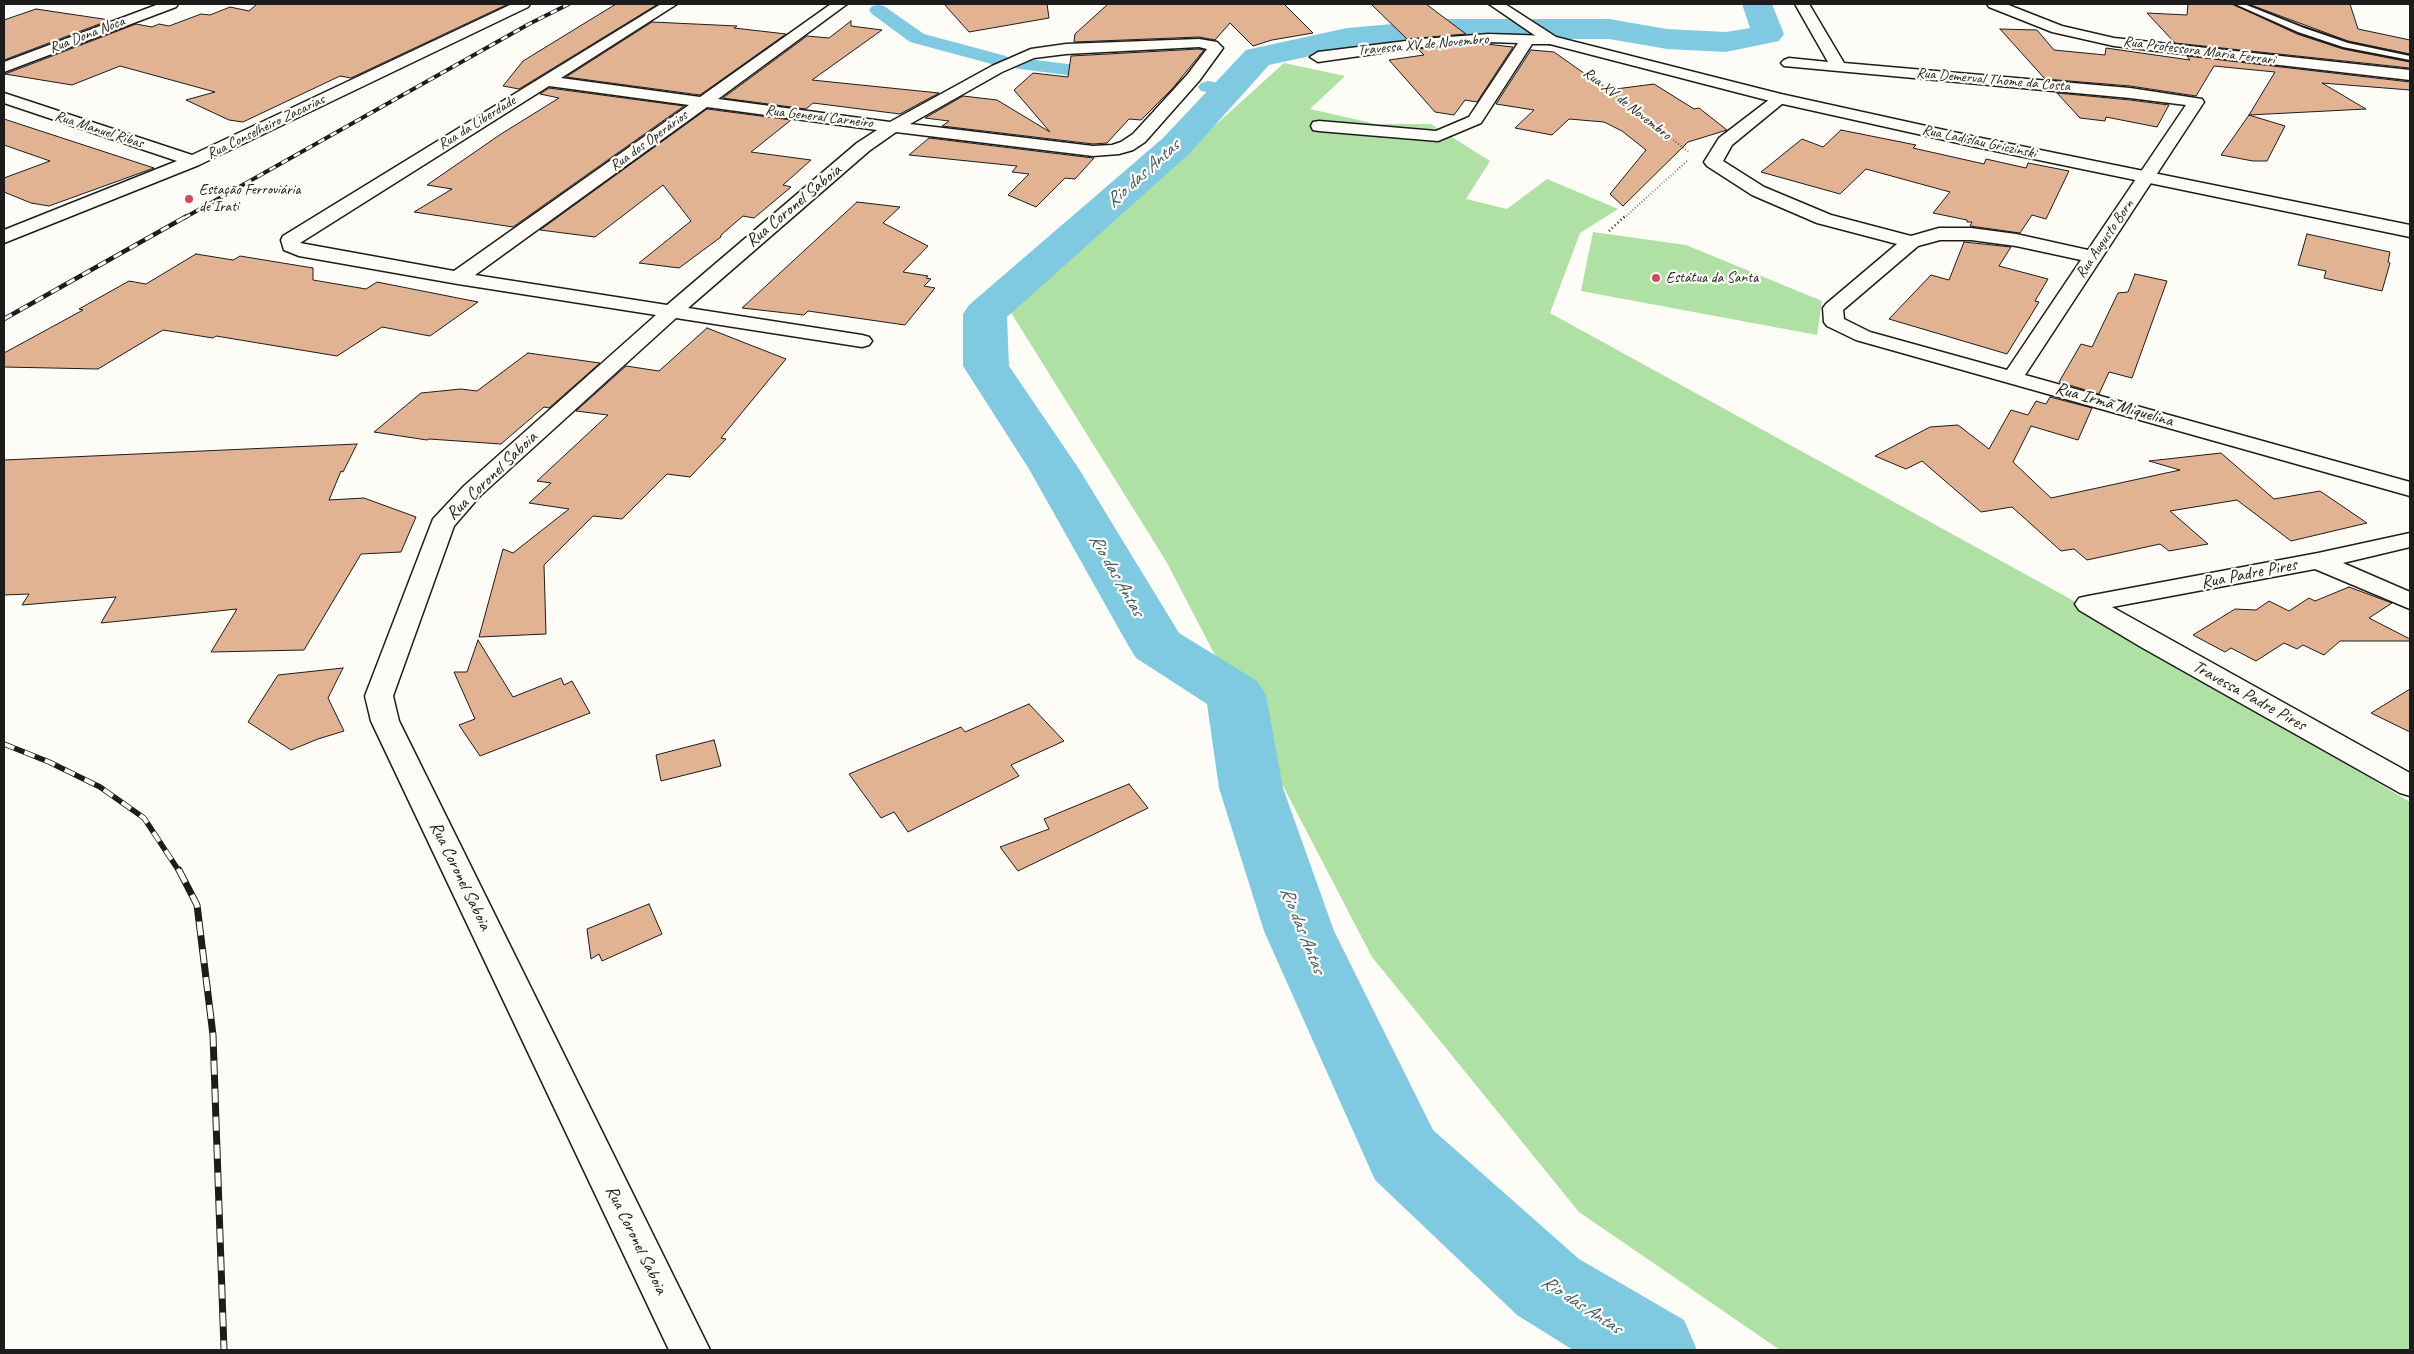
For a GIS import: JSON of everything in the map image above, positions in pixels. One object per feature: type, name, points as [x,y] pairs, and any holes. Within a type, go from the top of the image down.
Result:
[{"type":"street","name":"Rua Dona Noca","points":[[4,67],[171,4]]},
{"type":"street","name":"Rua Conselheiro Zacarias","points":[[4,237],[194,162],[523,4]]},
{"type":"street","name":"Rua da Liberdade","points":[[458,278],[300,250],[291,246],[290,240],[670,4]]},
{"type":"street","name":"Rua dos Operários","points":[[458,278],[840,4]]},
{"type":"street","points":[[1319,126],[1438,136],[1475,120],[1540,38],[1524,21],[1496,4]]},
{"type":"street","points":[[1802,4],[1838,66]]},
{"type":"street","name":"Rua Professora Maria Ferrari","points":[[1994,4],[2058,29],[2114,42],[2410,75]]},
{"type":"street","name":"Travessa XV de Novembro","points":[[1318,56],[1422,43],[1489,38],[1540,38]]},
{"type":"street","name":"Rua Ladislau Griczinski","points":[[1540,38],[1780,99],[2410,231]]},
{"type":"street","name":"Rua General Carneiro","points":[[545,80],[892,127],[1094,151],[1113,150],[1127,146],[1139,138],[1193,78],[1215,48],[1212,45],[1199,43]]},
{"type":"street","name":"Rua Coronel Saboia","points":[[690,1350],[385,721],[379,696],[442,524],[472,491],[672,311],[863,147],[892,127],[997,69],[1031,54],[1066,49],[1199,43]]},
{"type":"street","name":"Rua Demerval Thome da Costa","points":[[1790,63],[2130,93],[2196,102]]},
{"type":"street","name":"Rua Manuel Ribas","points":[[4,98],[194,162]]},
{"type":"street","points":[[1780,99],[1725,142],[1713,162],[1758,191],[1824,219],[1911,242],[1939,234],[1971,234],[2016,240],[2093,256]]},
{"type":"street","name":"Rua Augusto Born","points":[[2013,376],[2196,102]]},
{"type":"street","name":"Rua Irmã Miquelina","points":[[1911,242],[1833,308],[1834,322],[1863,336],[2013,376],[2410,488]]},
{"type":"street","points":[[458,278],[862,341]]},
{"type":"street","name":"Rua Padre Pires","points":[[2088,604],[2318,561],[2410,540]]},
{"type":"street","points":[[2318,561],[2410,601]]},
{"type":"street","name":"Travessa Padre Pires","points":[[2088,604],[2150,641],[2410,786]]},
{"type":"lane","points":[[2239,4],[2301,30],[2337,42],[2410,58]]},
{"type":"path","name":"Rua XV de Novembro","points":[[1583,70],[1693,155],[1713,162]]},
{"type":"green space","points":[[1284,63],[1345,76],[1310,109],[1376,124],[1431,124],[1490,161],[1466,199],[1507,209],[1547,179],[1618,209],[1580,233],[1550,313],[2094,612],[2410,802],[2410,1350],[1780,1350],[1579,1212],[1372,957],[1166,561],[1010,311]]},
{"type":"green space","points":[[1593,232],[1686,245],[1822,301],[1817,335],[1581,291]]},
{"type":"building","points":[[257,4],[508,4],[351,78],[340,76],[243,122],[229,120],[186,100],[215,92],[120,66],[72,85],[5,74],[136,24],[152,27],[159,24],[169,26],[201,14],[210,15],[230,7],[249,11]]},
{"type":"building","points":[[616,4],[658,4],[519,89],[503,86],[523,61]]},
{"type":"building","points":[[944,4],[1047,4],[1049,18],[969,32]]},
{"type":"building","points":[[1108,4],[1284,4],[1313,33],[1272,40],[1253,46],[1230,23],[1215,40],[1199,37],[1074,42],[1075,34]]},
{"type":"building","points":[[1371,4],[1426,4],[1466,34],[1407,39]]},
{"type":"building","points":[[2188,4],[2233,4],[2297,34],[2343,49],[2410,62],[2410,68],[2175,43],[2147,13],[2187,15]]},
{"type":"building","points":[[2248,4],[2350,4],[2358,29],[2410,40],[2410,54],[2348,41]]},
{"type":"building","points":[[36,9],[110,20],[4,60],[4,20]]},
{"type":"building","points":[[851,21],[851,26],[882,30],[812,80],[939,93],[900,114],[813,103],[806,109],[723,98],[807,36],[829,38]]},
{"type":"building","points":[[652,22],[737,26],[734,28],[786,34],[700,95],[566,77]]},
{"type":"building","points":[[2000,29],[2037,30],[2054,50],[2105,55],[2106,48],[2190,60],[2187,56],[2410,82],[2410,90],[2322,83],[2366,109],[2249,115],[2275,72],[2214,66],[2196,96],[2130,86],[2045,79]]},
{"type":"building","points":[[1486,44],[1513,47],[1477,102],[1465,100],[1454,115],[1435,112],[1389,60],[1424,55],[1418,49]]},
{"type":"building","points":[[1204,50],[1172,89],[1141,120],[1129,119],[1107,143],[1093,144],[942,126],[949,121],[925,118],[963,96],[997,100],[1050,132],[1014,90],[1033,73],[1068,77],[1071,56]]},
{"type":"building","points":[[1531,50],[1554,52],[1608,90],[1654,84],[1694,109],[1699,108],[1727,130],[1688,142],[1623,206],[1610,194],[1646,150],[1622,131],[1604,122],[1569,119],[1552,135],[1515,128],[1534,110],[1496,104]]},
{"type":"building","points":[[549,88],[684,106],[513,227],[414,212],[452,189],[427,185],[501,134],[559,98],[540,94]]},
{"type":"building","points":[[2057,93],[2169,105],[2157,127],[2106,117],[2105,121],[2080,118]]},
{"type":"building","points":[[707,109],[791,120],[751,152],[811,160],[783,185],[791,187],[754,218],[743,216],[721,237],[679,268],[639,263],[691,221],[663,185],[595,237],[540,230]]},
{"type":"building","points":[[2249,115],[2285,126],[2267,161],[2253,161],[2221,155]]},
{"type":"building","points":[[4,119],[154,168],[49,206],[31,203],[4,192],[4,178],[50,161],[4,145]]},
{"type":"building","points":[[1841,130],[1916,145],[1913,148],[1984,164],[1986,159],[2026,168],[2028,163],[2069,171],[2046,219],[2032,215],[2020,233],[1970,226],[1972,222],[1967,222],[1967,220],[1933,213],[1950,192],[1866,169],[1840,194],[1761,172],[1802,139],[1823,147]]},
{"type":"building","points":[[929,138],[1094,158],[1075,179],[1065,178],[1036,207],[1008,195],[1029,174],[1012,172],[1017,166],[909,155]]},
{"type":"building","points":[[857,202],[900,207],[883,223],[928,246],[903,272],[928,276],[926,278],[931,279],[924,286],[935,288],[905,325],[808,311],[804,315],[742,308]]},
{"type":"building","points":[[2307,234],[2390,252],[2388,262],[2390,263],[2382,291],[2324,278],[2326,271],[2298,265]]},
{"type":"building","points":[[1964,242],[2011,247],[1999,266],[2048,279],[2035,301],[2039,302],[2007,354],[1889,319],[1931,275],[1949,280]]},
{"type":"building","points":[[196,254],[233,260],[240,256],[313,268],[313,280],[366,289],[377,282],[478,302],[430,336],[382,327],[337,356],[216,336],[213,338],[163,330],[98,369],[4,367],[4,353],[83,310],[79,309],[129,281],[146,284]]},
{"type":"building","points":[[2135,274],[2167,281],[2132,378],[2109,372],[2099,394],[2059,382],[2081,344],[2092,347],[2118,293],[2128,292]]},
{"type":"building","points":[[707,328],[786,359],[721,438],[726,439],[690,477],[667,474],[622,519],[593,516],[544,565],[546,634],[479,637],[503,549],[513,553],[569,509],[529,503],[551,483],[537,481],[608,415],[576,411],[626,366],[659,371]]},
{"type":"building","points":[[528,353],[600,363],[549,408],[544,407],[501,444],[427,440],[374,432],[421,393],[461,389],[477,391]]},
{"type":"building","points":[[2050,397],[2092,408],[2078,440],[2031,426],[2013,462],[2051,498],[2180,470],[2149,461],[2221,453],[2274,499],[2320,491],[2367,523],[2291,541],[2237,500],[2170,511],[2208,544],[2169,551],[2160,544],[2087,560],[2074,549],[2061,551],[2012,507],[1981,512],[1922,461],[1906,469],[1875,456],[1930,427],[1958,425],[1989,449],[2011,410],[2028,415],[2036,401],[2046,404]]},
{"type":"building","points":[[357,444],[343,472],[341,471],[329,500],[364,498],[416,517],[401,552],[361,554],[304,650],[211,652],[237,609],[101,623],[116,597],[22,605],[29,594],[4,595],[4,460]]},
{"type":"building","points":[[2349,587],[2392,603],[2369,618],[2410,639],[2410,641],[2340,641],[2324,655],[2303,645],[2297,649],[2284,643],[2256,661],[2231,648],[2225,652],[2193,635],[2235,609],[2256,610],[2269,601],[2289,611],[2309,598],[2315,601]]},
{"type":"building","points":[[478,640],[513,697],[561,678],[564,685],[572,681],[590,713],[480,756],[459,725],[475,719],[454,672],[467,672]]},
{"type":"building","points":[[343,668],[328,698],[344,731],[291,750],[248,722],[278,675]]},
{"type":"building","points":[[2410,689],[2410,732],[2371,713]]},
{"type":"building","points":[[1029,704],[1064,741],[1011,765],[1019,776],[908,832],[894,812],[881,818],[849,774],[961,727],[965,732]]},
{"type":"building","points":[[714,740],[721,766],[661,781],[656,755]]},
{"type":"building","points":[[1129,784],[1148,808],[1018,871],[1000,847],[1049,829],[1044,819]]},
{"type":"building","points":[[649,904],[662,934],[602,961],[599,954],[591,959],[587,929]]},
{"type":"waterway","name":"Rio das Antas","points":[[1652,1350],[1548,1287],[1404,1155],[1299,931],[1251,788],[1236,695],[1157,645],[1054,469],[986,366],[985,314],[1176,146],[1258,57],[1347,38],[1450,29],[1609,29],[1667,39],[1726,42],[1768,34],[1757,4]]},
{"type":"waterway","points":[[878,10],[917,38],[999,60]]},
{"type":"waterway","points":[[1020,64],[1180,84]]},
{"type":"waterway","points":[[1208,87],[1228,90]]},
{"type":"railway","points":[[184,218],[529,24],[569,4]]},
{"type":"railway","points":[[4,319],[187,216]]},
{"type":"railway","points":[[4,744],[49,762],[100,787],[144,818],[179,871]]},
{"type":"railway","points":[[179,870],[197,905],[213,1035],[224,1350]]},
{"type":"place","name":"Estação Ferroviária de Irati","points":[[189,199]]},
{"type":"place","name":"Estátua da Santa","points":[[1656,278]]}]
